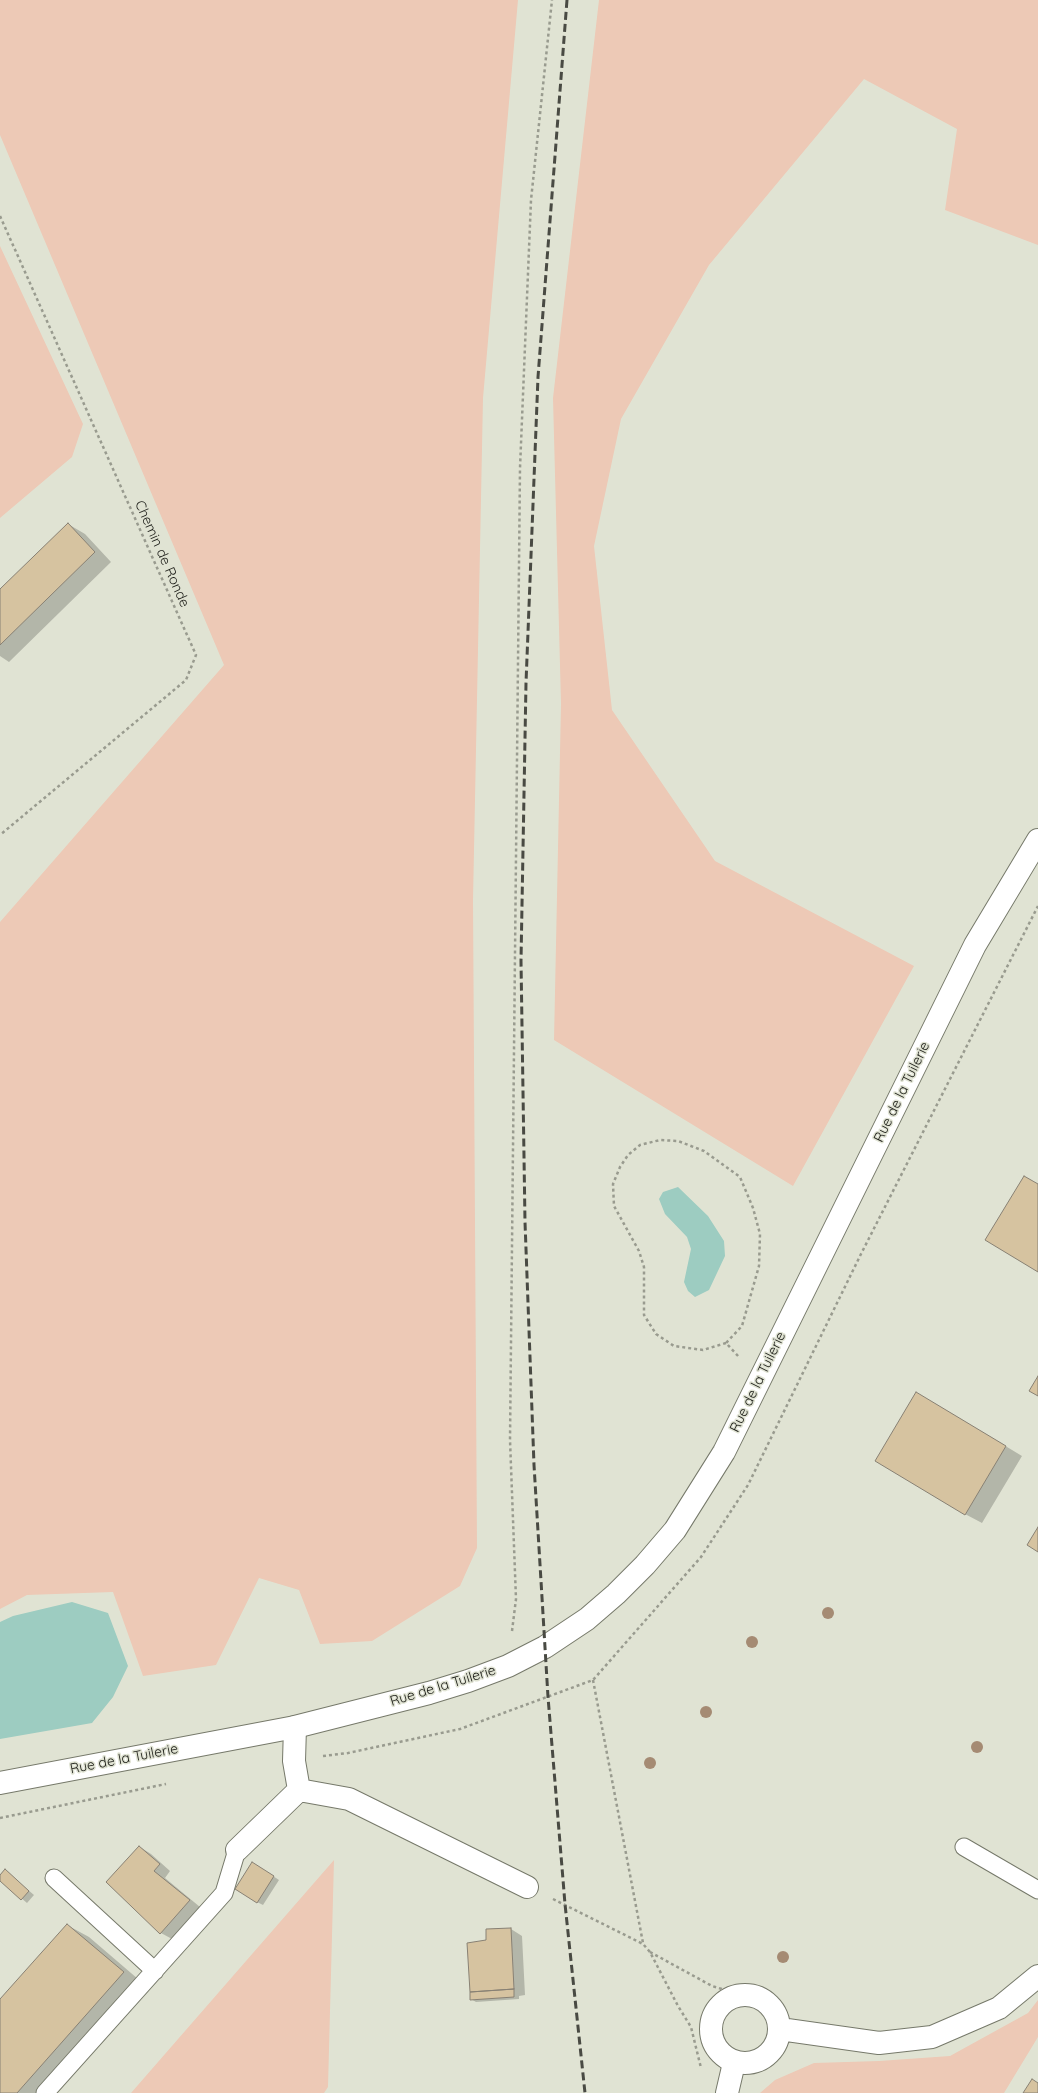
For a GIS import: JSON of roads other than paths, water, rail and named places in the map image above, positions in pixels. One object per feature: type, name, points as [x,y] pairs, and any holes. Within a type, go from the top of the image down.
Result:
[{"type":"street","name":"Rue de la Tuilerie","points":[[0,1783],[295,1727],[429,1694],[508,1666],[546,1647],[587,1619],[616,1594],[645,1566],[675,1530],[698,1496],[724,1452],[975,945],[1038,840]]},
{"type":"street","points":[[295,1727],[294,1761],[299,1790]]},
{"type":"street","points":[[237,1850],[299,1790]]},
{"type":"street","points":[[299,1790],[349,1798],[527,1886]]},
{"type":"street","points":[[780,2029],[879,2043],[932,2037],[999,2008],[1038,1976]]},
{"type":"street","points":[[740,1995],[752,1996],[767,2004],[778,2017],[780,2029],[778,2040],[766,2057],[750,2063],[734,2062],[724,2057],[716,2048],[712,2038],[711,2026],[713,2015],[720,2006],[729,1999],[740,1995]]},
{"type":"street","points":[[726,2093],[734,2062]]},
{"type":"lane","points":[[964,1847],[1038,1890]]},
{"type":"lane","points":[[45,2093],[224,1893],[237,1850]]},
{"type":"lane","points":[[54,1878],[155,1971]]},
{"type":"water","points":[[678,1187],[708,1216],[724,1241],[725,1256],[709,1290],[695,1297],[688,1291],[684,1282],[691,1249],[687,1237],[665,1214],[659,1199],[663,1192]]},
{"type":"water","points":[[72,1602],[108,1613],[128,1666],[113,1697],[92,1723],[0,1739],[0,1622],[13,1616]]},
{"type":"railway","points":[[567,0],[538,377],[526,683],[521,961],[525,1222],[534,1465],[548,1697],[565,1904],[585,2093]]}]
